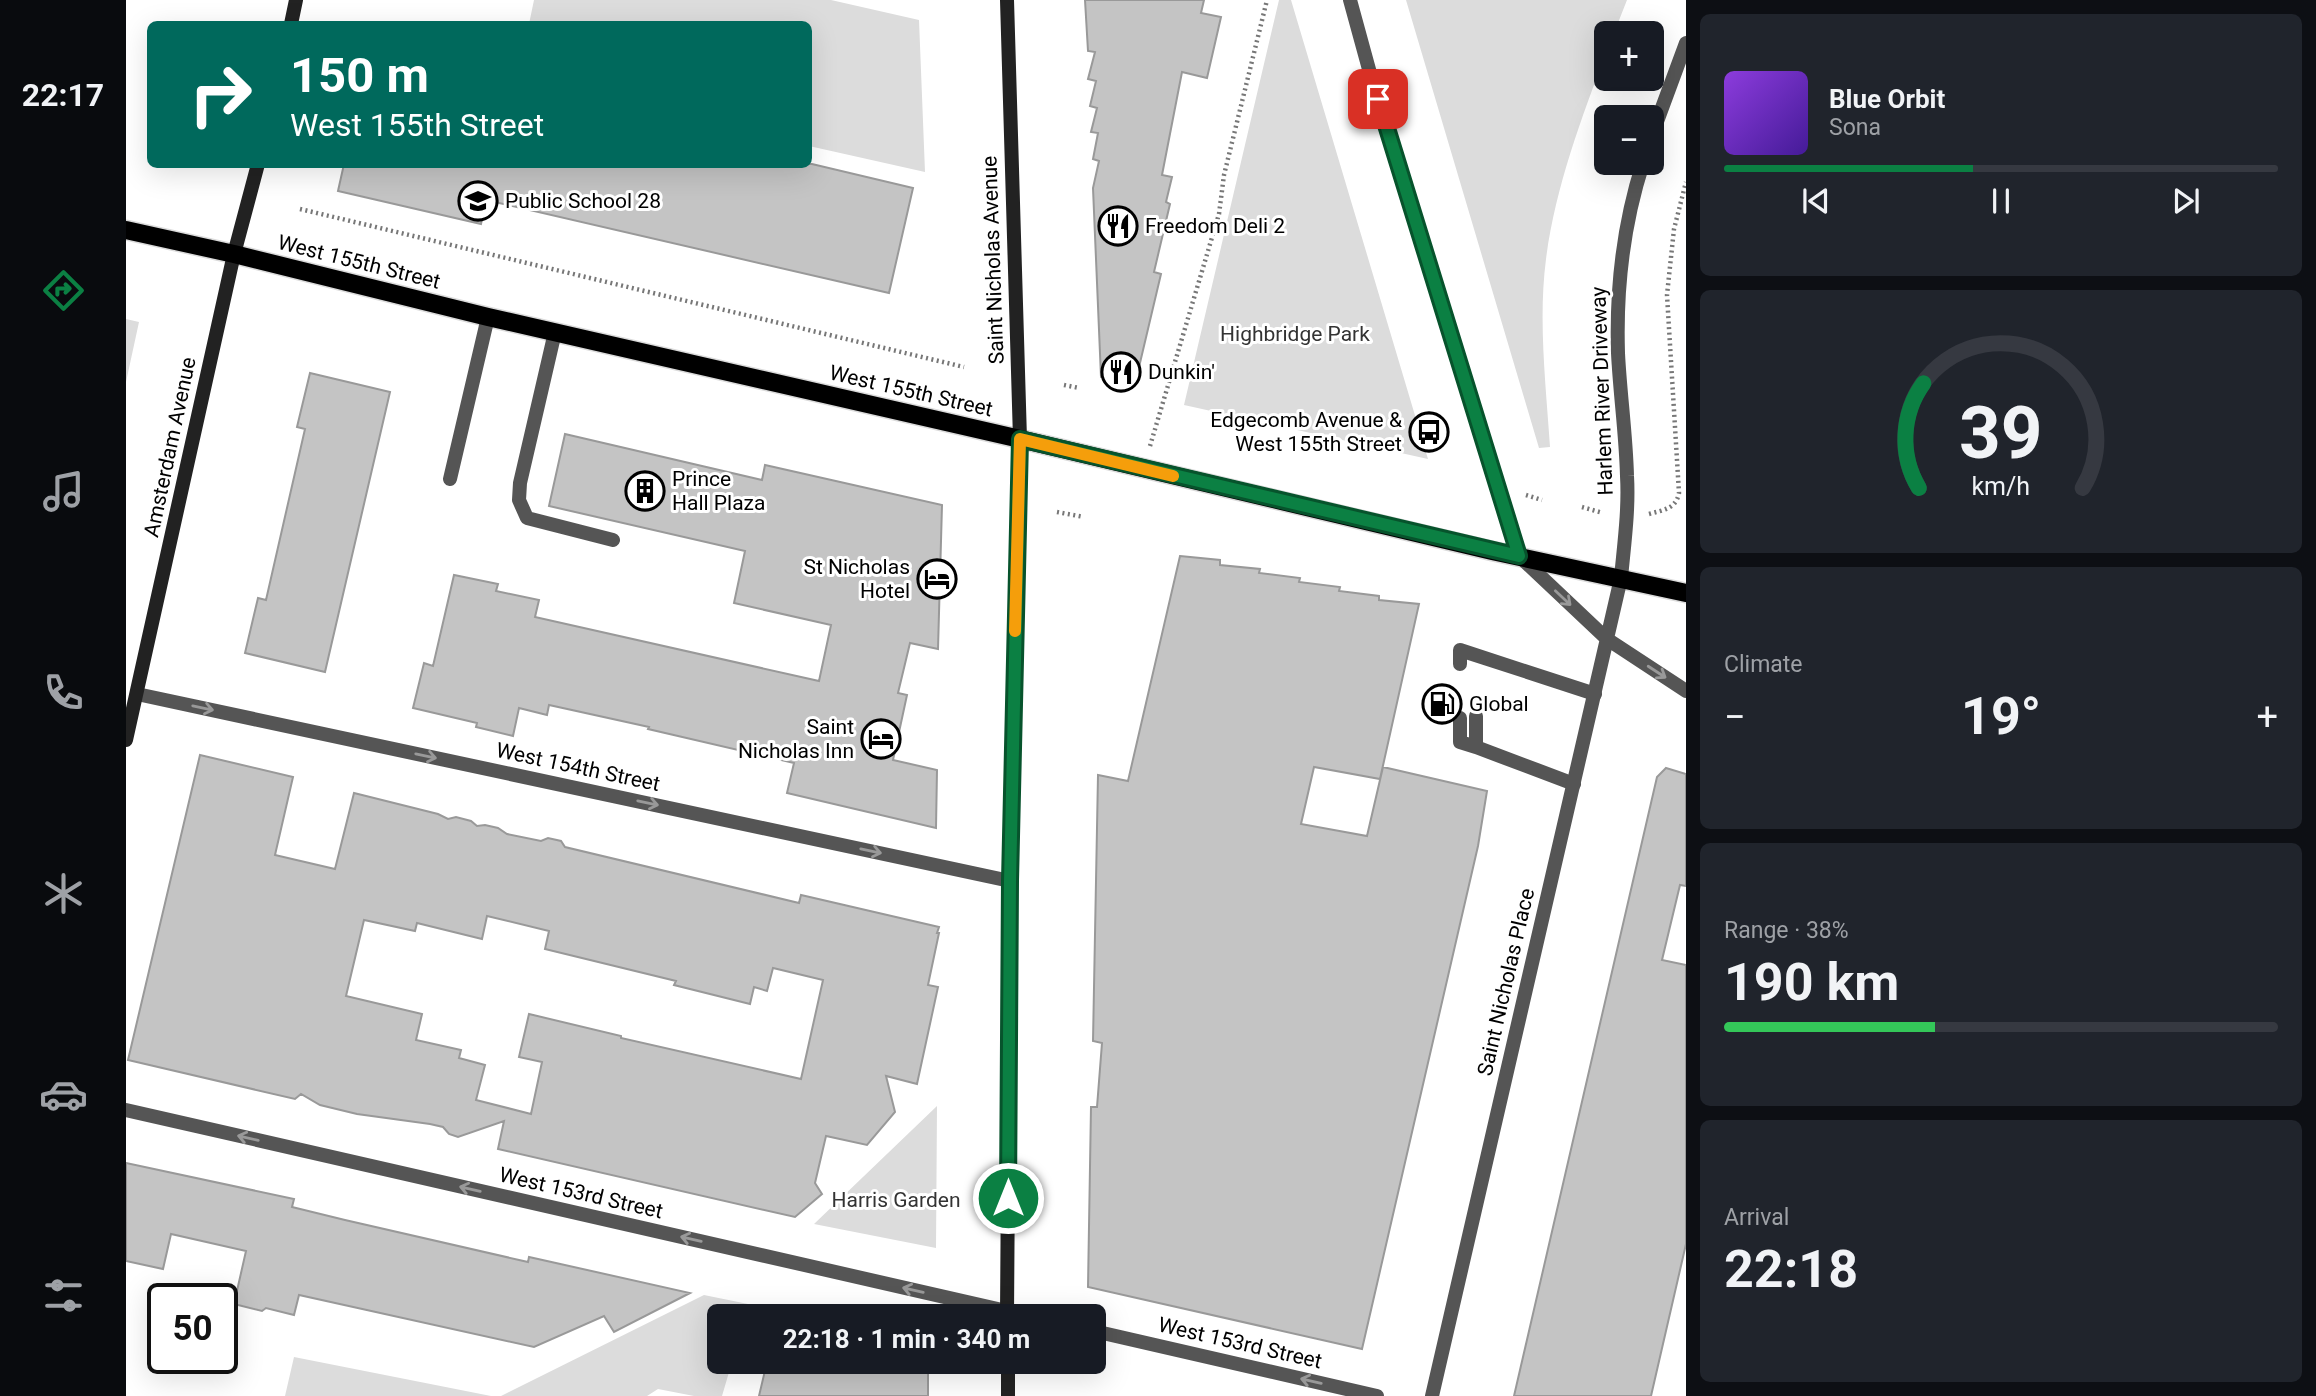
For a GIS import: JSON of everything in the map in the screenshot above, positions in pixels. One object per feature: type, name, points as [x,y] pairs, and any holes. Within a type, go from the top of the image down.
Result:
[{"type":"main road","points":[[292,21],[296,0]]},
{"type":"main road","name":"Saint Nicholas Avenue","points":[[1007,0],[1020,439],[1010,881],[1007,1304]]},
{"type":"main road","name":"Amsterdam Avenue","points":[[126,740],[234,254],[257,168]]},
{"type":"main road","name":"West 155th Street","points":[[126,230],[488,317],[1686,593]]},
{"type":"main road","points":[[1007,1374],[1008,1396]]},
{"type":"street","points":[[1350,0],[1370,74],[1519,556],[1607,639],[1686,691]]},
{"type":"street","points":[[1663,105],[1686,43]]},
{"type":"street","name":"Harlem River Driveway","points":[[1621,578],[1628,477],[1618,356],[1618,294],[1620,264],[1631,201],[1639,175]]},
{"type":"street","points":[[450,479],[488,317]]},
{"type":"street","points":[[555,332],[520,483],[519,500],[527,518],[613,540]]},
{"type":"street","name":"Saint Nicholas Place","points":[[1432,1396],[1621,578]]},
{"type":"street","points":[[1460,664],[1460,650],[1475,659],[1595,694]]},
{"type":"street","name":"West 154th Street","points":[[136,694],[1010,881]]},
{"type":"street","points":[[1476,716],[1476,747]]},
{"type":"street","points":[[1460,718],[1460,742],[1574,784]]},
{"type":"street","name":"West 153rd Street","points":[[126,1110],[964,1304]]},
{"type":"street","name":"West 153rd Street","points":[[1106,1334],[1377,1396]]},
{"type":"path","points":[[1143,469],[1219,214],[1224,175],[1267,0]]},
{"type":"path","points":[[1626,519],[1667,509],[1678,499],[1667,295],[1674,229],[1686,182]]},
{"type":"path","points":[[300,209],[964,367]]},
{"type":"path","points":[[1064,385],[1079,388]]},
{"type":"path","points":[[1057,512],[1084,517]]},
{"type":"green space","points":[[534,0],[831,0],[919,20],[925,172],[812,147],[812,21],[530,21]]},
{"type":"green space","name":"Highbridge Park","points":[[1279,0],[1291,0],[1428,459],[1184,405]]},
{"type":"green space","points":[[1406,0],[1627,0],[1619,21],[1594,21],[1594,85],[1570,154],[1550,233],[1544,282],[1543,353],[1550,447],[1539,448]]},
{"type":"green space","points":[[126,319],[139,322],[126,382]]},
{"type":"green space","name":"Harris Garden","points":[[937,1106],[936,1248],[814,1224]]},
{"type":"green space","points":[[704,1295],[748,1304],[707,1304],[707,1374],[728,1374],[722,1396],[694,1396],[658,1389],[647,1396],[501,1396]]},
{"type":"green space","points":[[294,1357],[491,1396],[285,1396]]},
{"type":"building","points":[[1085,0],[1204,0],[1201,13],[1221,17],[1207,78],[1182,72],[1162,175],[1172,177],[1166,202],[1170,204],[1154,272],[1161,274],[1135,384],[1101,377],[1093,188],[1099,161],[1093,159],[1098,133],[1091,132],[1097,108],[1090,106],[1096,81],[1088,79],[1095,52],[1088,51]]},
{"type":"building","points":[[812,164],[913,188],[889,293],[486,200],[481,224],[338,191],[343,168],[812,168]]},
{"type":"building","points":[[310,373],[390,392],[325,672],[245,653],[258,598],[266,600],[305,429],[297,427]]},
{"type":"building","points":[[565,434],[762,480],[765,465],[942,505],[938,649],[910,643],[898,693],[907,695],[893,760],[937,770],[936,828],[787,793],[794,763],[648,729],[649,727],[549,705],[547,715],[519,708],[513,736],[476,727],[477,723],[413,708],[424,663],[433,666],[454,575],[498,584],[496,591],[539,600],[535,617],[819,681],[831,625],[734,603],[745,551],[549,506]]},
{"type":"building","points":[[1180,556],[1220,560],[1220,565],[1260,569],[1259,573],[1340,587],[1339,591],[1379,596],[1379,600],[1419,604],[1380,779],[1314,767],[1301,824],[1367,836],[1383,767],[1487,791],[1478,846],[1362,1349],[1088,1287],[1091,1107],[1097,1107],[1102,1043],[1093,1041],[1098,775],[1128,781]]},
{"type":"building","points":[[200,755],[293,777],[275,855],[335,869],[354,793],[438,814],[448,819],[456,817],[471,821],[477,826],[498,828],[507,834],[541,841],[548,838],[561,841],[565,847],[799,903],[801,895],[939,927],[928,985],[938,987],[917,1084],[886,1076],[895,1112],[867,1145],[826,1136],[815,1183],[822,1194],[795,1217],[498,1149],[504,1121],[458,1137],[449,1134],[443,1127],[357,1114],[320,1105],[301,1094],[295,1099],[128,1060]],"holes":[[[487,916],[549,931],[545,949],[676,981],[674,985],[750,1004],[754,987],[767,991],[773,968],[823,980],[801,1079],[529,1014],[519,1057],[542,1062],[531,1114],[476,1100],[485,1065],[459,1058],[461,1050],[416,1040],[422,1014],[346,996],[364,920],[415,931],[417,923],[482,939]]]},
{"type":"building","points":[[1666,768],[1686,774],[1686,886],[1680,885],[1662,960],[1686,965],[1686,1244],[1651,1396],[1514,1396],[1657,777]]},
{"type":"building","points":[[126,1163],[294,1199],[292,1207],[345,1220],[528,1262],[529,1257],[690,1293],[614,1332],[604,1316],[534,1347],[299,1295],[294,1315],[238,1305],[238,1286],[246,1251],[171,1234],[163,1269],[126,1261]]},
{"type":"building","points":[[764,1374],[928,1374],[928,1396],[759,1396]]},
{"type":"slow traffic","points":[[1015,631],[1020,439],[1173,476]]},
{"type":"place","name":"Public School 28","points":[[478,201]]},
{"type":"place","name":"Freedom Deli 2","points":[[1118,226]]},
{"type":"place","name":"Dunkin'","points":[[1121,372]]},
{"type":"place","name":"Edgecomb Avenue & West 155th Street","points":[[1429,432]]},
{"type":"place","name":"Prince Hall Plaza","points":[[645,491]]},
{"type":"place","name":"St Nicholas Hotel","points":[[937,579]]},
{"type":"place","name":"Global","points":[[1442,704]]},
{"type":"place","name":"Saint Nicholas Inn","points":[[881,739]]},
{"type":"route","points":[[1008,1198],[1010,881],[1020,439],[1519,556],[1378,99]]}]
